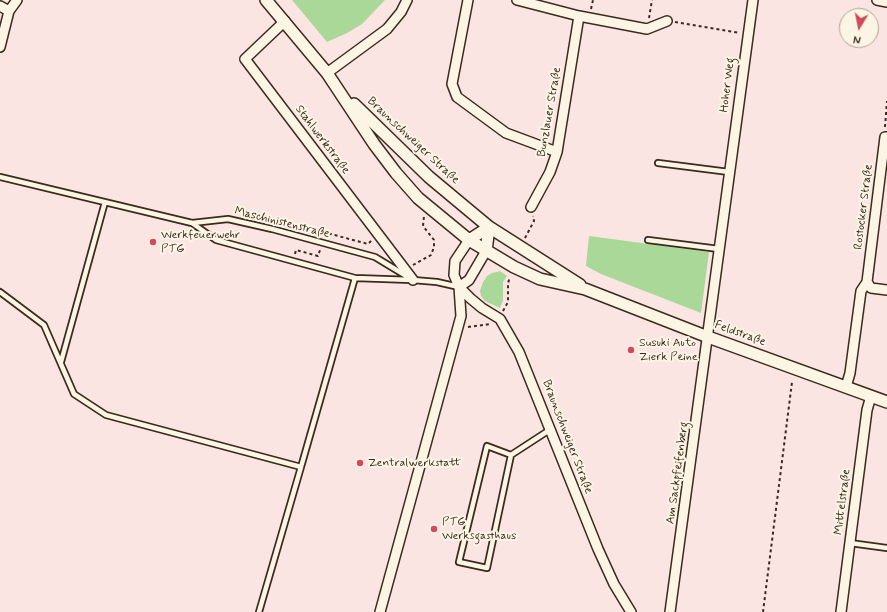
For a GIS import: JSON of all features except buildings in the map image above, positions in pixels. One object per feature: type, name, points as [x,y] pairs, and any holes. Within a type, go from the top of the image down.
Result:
[{"type":"street","points":[[0,47],[9,12],[17,0]]},
{"type":"street","name":"Braunschweiger Straße","points":[[266,0],[327,73],[374,144],[418,198],[469,240],[486,251]]},
{"type":"street","points":[[327,73],[387,29],[401,12],[408,0]]},
{"type":"street","points":[[468,0],[452,84],[457,97],[506,133],[557,152]]},
{"type":"street","points":[[518,0],[579,16],[647,29],[667,21]]},
{"type":"street","name":"Hoher Weg","points":[[708,337],[747,34],[753,0]]},
{"type":"street","points":[[877,0],[887,2]]},
{"type":"street","points":[[0,6],[9,12]]},
{"type":"street","name":"Bunzlauer Straße","points":[[531,207],[550,172],[557,152],[579,16]]},
{"type":"street","name":"Stahlwerkstraße","points":[[285,21],[245,59],[413,280]]},
{"type":"street","name":"Braunschweiger Straße","points":[[339,89],[429,177],[489,227]]},
{"type":"street","name":"Rostocker Straße","points":[[846,387],[850,373],[861,291],[867,282],[886,137]]},
{"type":"street","points":[[380,612],[461,316],[459,287],[454,275],[455,261],[469,240],[489,227]]},
{"type":"street","points":[[459,287],[469,280],[486,251],[489,227]]},
{"type":"street","name":"Feldstraße","points":[[489,227],[521,248],[548,263],[585,289]]},
{"type":"street","name":"Feldstraße","points":[[486,251],[514,267],[540,279],[585,289],[708,337],[887,402]]},
{"type":"street","points":[[867,282],[871,288],[887,290]]},
{"type":"street","points":[[459,287],[482,308],[500,318]]},
{"type":"street","name":"Braunschweiger Straße","points":[[500,318],[519,352],[598,549],[614,584],[631,612]]},
{"type":"street","name":"Am Sackpfeifenberg","points":[[670,612],[708,337]]},
{"type":"street","name":"Mittelstraße","points":[[841,612],[867,410],[871,396]]},
{"type":"lane","points":[[658,163],[729,172]]},
{"type":"lane","name":"Maschinistenstraße","points":[[0,177],[192,222],[228,219],[272,229],[375,257],[413,280],[438,282],[459,287]]},
{"type":"lane","points":[[60,363],[105,202]]},
{"type":"lane","points":[[192,222],[216,240],[355,278],[413,280]]},
{"type":"lane","points":[[648,240],[719,248]]},
{"type":"lane","points":[[259,612],[355,278]]},
{"type":"lane","points":[[0,292],[44,325],[74,394],[106,415],[301,467]]},
{"type":"lane","points":[[511,455],[487,446],[459,562],[487,568],[511,455],[551,429]]},
{"type":"lane","points":[[850,543],[887,548]]},
{"type":"path","points":[[647,29],[652,0]]},
{"type":"path","points":[[667,21],[747,34]]},
{"type":"path","points":[[886,137],[887,101]]},
{"type":"path","points":[[521,248],[534,221],[531,207]]},
{"type":"path","points":[[405,270],[431,254],[434,247],[434,240],[423,226],[424,215]]},
{"type":"path","points":[[458,327],[489,326],[500,318],[508,302],[508,284],[514,267]]},
{"type":"path","points":[[763,612],[792,382]]},
{"type":"green space","points":[[292,0],[385,0],[362,24],[327,42]]},
{"type":"green space","points":[[589,236],[709,252],[701,313],[601,274],[586,266]]},
{"type":"green space","points":[[500,271],[507,276],[503,282],[503,301],[500,308],[485,301],[481,296],[480,291],[487,276]]},
{"type":"place","name":"Werkfeuerwehr PTG","points":[[153,242]]},
{"type":"place","name":"Susuki Auto Zierk Peine","points":[[631,350]]},
{"type":"place","name":"Zentralwerkstatt","points":[[360,463]]},
{"type":"place","name":"PTG Werksgasthaus","points":[[434,529]]}]
